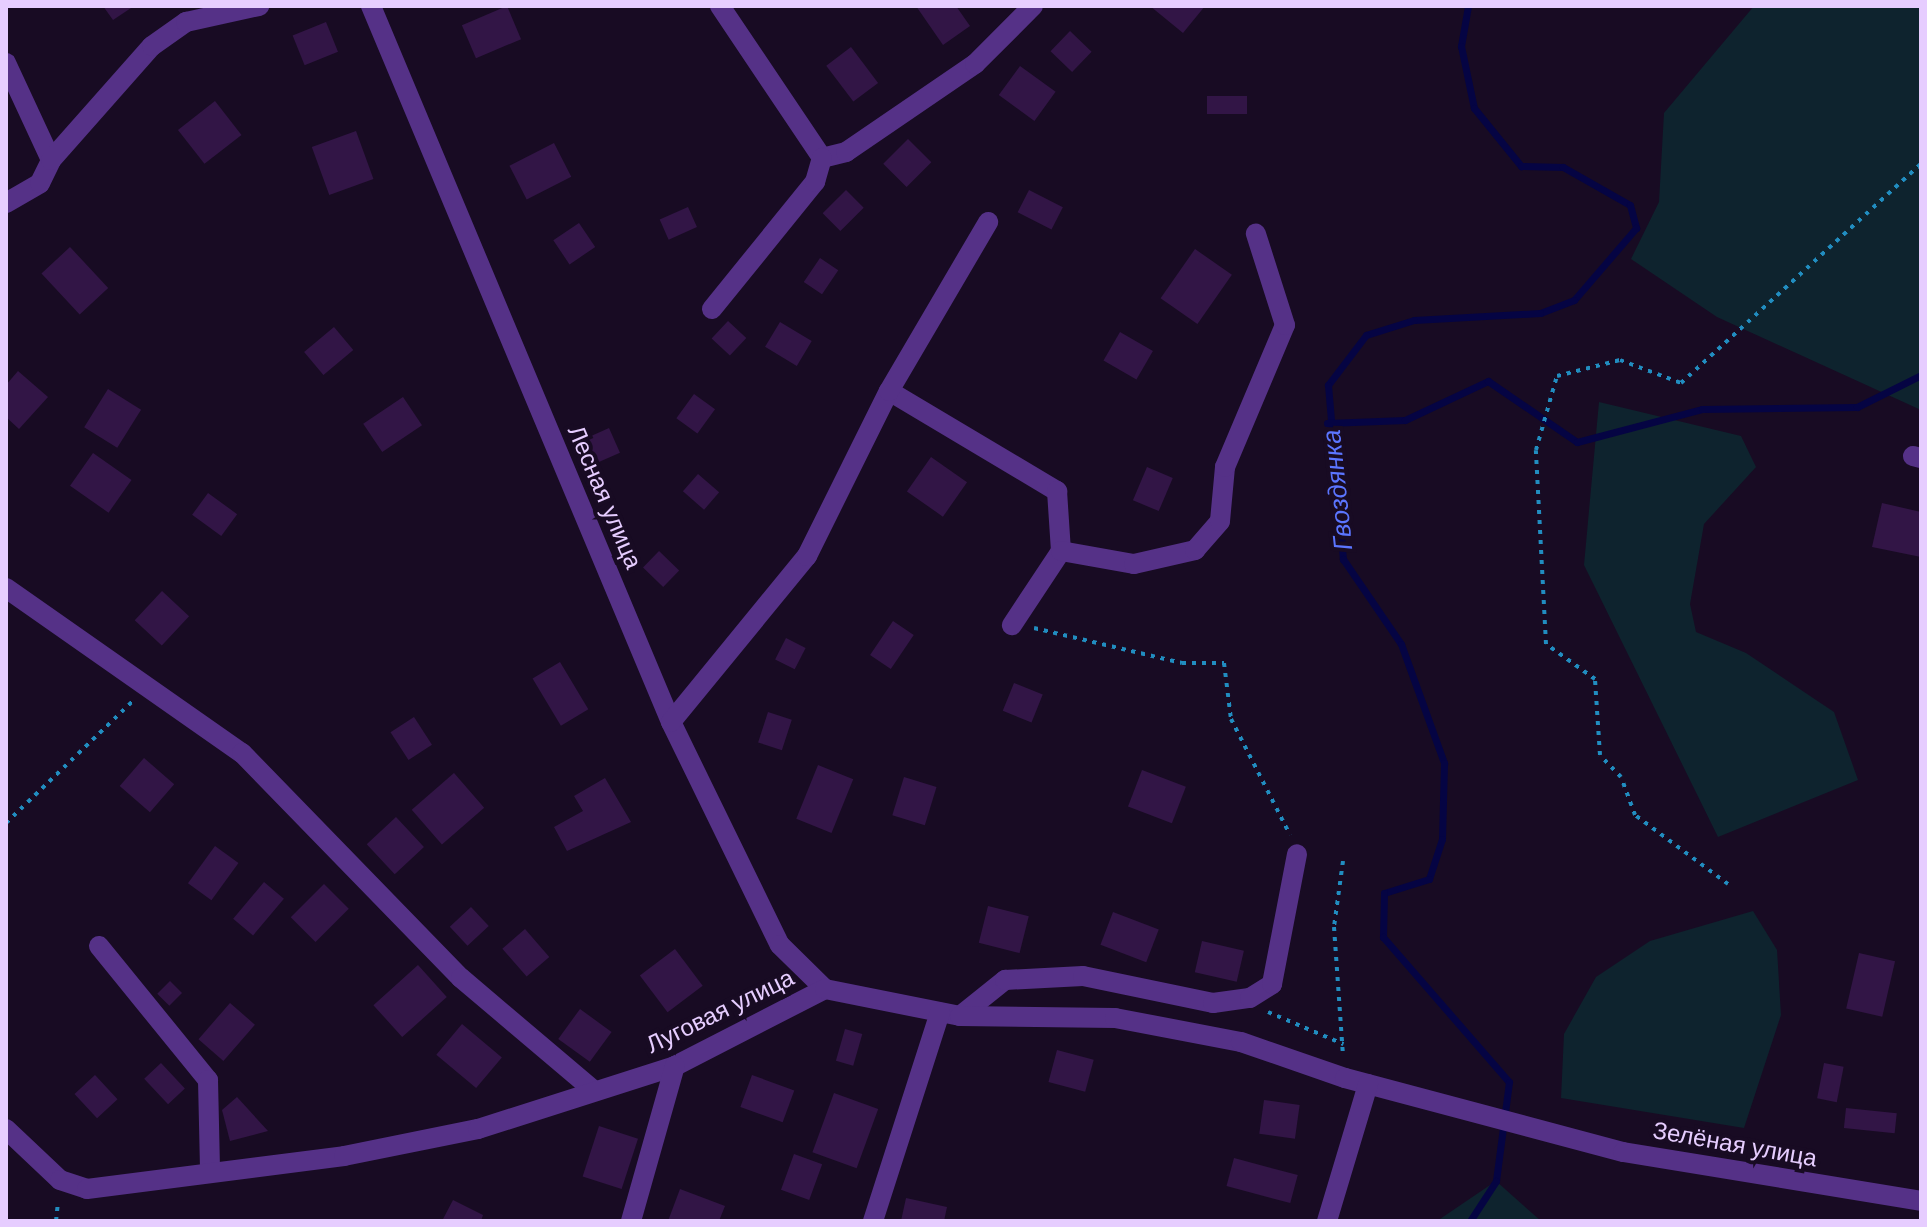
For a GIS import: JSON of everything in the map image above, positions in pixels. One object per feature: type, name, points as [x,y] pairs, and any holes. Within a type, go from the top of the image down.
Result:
[{"type":"street","points":[[6,203],[40,183],[51,160],[152,46],[186,22],[259,6]]},
{"type":"street","name":"Лесная улица","points":[[371,6],[671,722],[780,945],[825,989]]},
{"type":"street","points":[[720,6],[822,158]]},
{"type":"street","points":[[822,158],[846,152],[975,64],[1033,6]]},
{"type":"street","points":[[6,63],[51,160]]},
{"type":"street","points":[[712,309],[815,182],[822,158]]},
{"type":"street","points":[[671,722],[807,556],[889,391],[988,222]]},
{"type":"street","points":[[1061,551],[1134,564],[1195,550],[1220,521],[1225,467],[1285,325],[1256,234]]},
{"type":"street","points":[[889,391],[1057,491],[1061,551],[1012,625]]},
{"type":"street","points":[[6,588],[242,753],[461,978],[592,1089]]},
{"type":"street","points":[[873,1221],[950,1014],[1005,980],[1021,979],[1083,976],[1213,1003],[1250,998],[1272,984],[1297,854]]},
{"type":"street","points":[[99,946],[208,1080],[210,1170]]},
{"type":"street","name":"Луговая улица","points":[[6,1129],[60,1180],[87,1189],[233,1166],[344,1156],[463,1132],[592,1089],[675,1066],[825,989],[950,1014],[1115,1018],[1241,1042],[1345,1078],[1465,1110]]},
{"type":"street","points":[[631,1221],[675,1066]]},
{"type":"street","points":[[1327,1221],[1368,1084]]},
{"type":"street","name":"Зелёная улица","points":[[1465,1110],[1623,1152],[1921,1201]]},
{"type":"path","points":[[1728,884],[1635,815],[1621,777],[1600,755],[1595,679],[1546,644],[1536,450],[1557,376],[1620,360],[1681,383],[1921,164]]},
{"type":"path","points":[[1012,625],[1182,663],[1224,663],[1231,719],[1297,854]]},
{"type":"path","points":[[6,823],[147,687]]},
{"type":"path","points":[[1343,861],[1334,927],[1345,1078]]},
{"type":"path","points":[[1250,998],[1281,1023],[1343,1044]]},
{"type":"shaded area","points":[[1754,6],[1921,6],[1921,410],[1717,317],[1631,259],[1659,202],[1664,113]]},
{"type":"shaded area","points":[[1599,402],[1741,436],[1756,467],[1704,524],[1690,604],[1696,632],[1746,653],[1834,712],[1858,780],[1718,837],[1584,565]]},
{"type":"shaded area","points":[[1753,911],[1777,950],[1781,1015],[1744,1128],[1561,1098],[1564,1034],[1596,977],[1650,941]]},
{"type":"shaded area","points":[[1496,1181],[1541,1221],[1437,1221]]},
{"type":"building","points":[[103,6],[134,6],[113,20]]},
{"type":"building","points":[[507,6],[521,39],[476,58],[462,25]]},
{"type":"building","points":[[916,6],[956,6],[970,26],[943,45]]},
{"type":"building","points":[[1150,6],[1205,6],[1183,33]]},
{"type":"building","points":[[326,22],[338,52],[305,65],[293,35]]},
{"type":"building","points":[[1070,31],[1092,52],[1072,72],[1051,51]]},
{"type":"building","points":[[851,47],[878,83],[853,102],[826,66]]},
{"type":"building","points":[[1020,66],[1056,92],[1034,121],[999,95]]},
{"type":"building","points":[[1207,96],[1247,96],[1247,114],[1207,114]]},
{"type":"building","points":[[215,101],[241,135],[204,164],[178,130]]},
{"type":"building","points":[[356,131],[373,179],[329,195],[312,147]]},
{"type":"building","points":[[908,139],[931,162],[907,187],[883,164]]},
{"type":"building","points":[[554,143],[571,177],[527,200],[509,166]]},
{"type":"building","points":[[846,190],[864,208],[840,231],[823,213]]},
{"type":"building","points":[[1029,190],[1063,207],[1052,230],[1018,212]]},
{"type":"building","points":[[688,207],[697,227],[669,240],[660,220]]},
{"type":"building","points":[[579,223],[595,247],[570,264],[553,240]]},
{"type":"building","points":[[70,247],[108,288],[80,315],[41,274]]},
{"type":"building","points":[[1195,249],[1232,275],[1197,324],[1161,298]]},
{"type":"building","points":[[820,258],[838,270],[822,294],[804,282]]},
{"type":"building","points":[[728,321],[746,338],[730,356],[712,339]]},
{"type":"building","points":[[780,322],[812,341],[797,366],[765,347]]},
{"type":"building","points":[[334,327],[353,350],[323,375],[304,352]]},
{"type":"building","points":[[1120,332],[1153,351],[1136,380],[1104,361]]},
{"type":"building","points":[[18,371],[48,397],[19,429],[6,417],[6,385]]},
{"type":"building","points":[[108,389],[141,410],[117,448],[84,427]]},
{"type":"building","points":[[694,394],[715,409],[697,434],[676,418]]},
{"type":"building","points":[[403,397],[422,425],[382,452],[363,424]]},
{"type":"building","points":[[609,428],[620,453],[593,465],[582,440]]},
{"type":"building","points":[[93,453],[132,480],[109,513],[70,486]]},
{"type":"building","points":[[931,457],[967,482],[943,517],[907,491]]},
{"type":"building","points":[[1147,467],[1173,478],[1159,511],[1133,500]]},
{"type":"building","points":[[698,474],[719,492],[704,510],[683,491]]},
{"type":"building","points":[[208,493],[237,514],[221,536],[192,515]]},
{"type":"building","points":[[1882,503],[1921,512],[1921,557],[1872,547]]},
{"type":"building","points":[[659,551],[679,570],[663,587],[643,568]]},
{"type":"building","points":[[162,591],[189,616],[162,645],[135,620]]},
{"type":"building","points":[[893,621],[914,635],[891,669],[870,655]]},
{"type":"building","points":[[786,638],[806,648],[795,669],[775,659]]},
{"type":"building","points":[[560,662],[588,709],[561,726],[533,678]]},
{"type":"building","points":[[1014,683],[1043,695],[1032,722],[1003,711]]},
{"type":"building","points":[[768,712],[792,720],[782,750],[758,742]]},
{"type":"building","points":[[414,717],[432,745],[408,760],[391,732]]},
{"type":"building","points":[[144,758],[174,784],[150,812],[120,786]]},
{"type":"building","points":[[818,765],[853,779],[832,833],[796,819]]},
{"type":"building","points":[[1142,770],[1186,787],[1172,823],[1128,806]]},
{"type":"building","points":[[454,773],[484,808],[442,844],[412,810]]},
{"type":"building","points":[[904,777],[937,787],[925,825],[892,815]]},
{"type":"building","points":[[605,778],[631,822],[567,851],[554,827],[583,811],[574,796]]},
{"type":"building","points":[[396,817],[424,847],[395,874],[367,844]]},
{"type":"building","points":[[215,846],[238,863],[211,900],[188,883]]},
{"type":"building","points":[[264,882],[284,899],[253,935],[233,919]]},
{"type":"building","points":[[324,884],[349,909],[316,942],[291,917]]},
{"type":"building","points":[[988,906],[1029,916],[1020,953],[979,943]]},
{"type":"building","points":[[471,907],[489,926],[468,946],[450,927]]},
{"type":"building","points":[[1113,912],[1159,930],[1146,962],[1100,945]]},
{"type":"building","points":[[525,929],[549,957],[527,977],[502,949]]},
{"type":"building","points":[[1202,941],[1244,951],[1237,982],[1195,972]]},
{"type":"building","points":[[675,949],[703,986],[668,1012],[640,975]]},
{"type":"building","points":[[1859,953],[1895,961],[1882,1017],[1846,1009]]},
{"type":"building","points":[[418,965],[447,997],[402,1037],[373,1005]]},
{"type":"building","points":[[170,981],[182,993],[169,1006],[157,994]]},
{"type":"building","points":[[230,1003],[255,1025],[223,1061],[199,1039]]},
{"type":"building","points":[[580,1009],[612,1032],[590,1062],[558,1039]]},
{"type":"building","points":[[462,1024],[502,1057],[476,1088],[436,1055]]},
{"type":"building","points":[[845,1029],[862,1034],[853,1066],[836,1061]]},
{"type":"building","points":[[1057,1050],[1094,1060],[1085,1092],[1048,1082]]},
{"type":"building","points":[[161,1063],[185,1089],[168,1104],[144,1079]]},
{"type":"building","points":[[1824,1063],[1844,1067],[1837,1102],[1817,1098]]},
{"type":"building","points":[[95,1075],[118,1099],[97,1118],[75,1094]]},
{"type":"building","points":[[752,1075],[794,1090],[783,1122],[740,1107]]},
{"type":"building","points":[[834,1093],[878,1109],[857,1168],[812,1152]]},
{"type":"building","points":[[237,1097],[268,1131],[230,1141],[222,1110]]},
{"type":"building","points":[[1264,1100],[1300,1105],[1295,1139],[1259,1134]]},
{"type":"building","points":[[1846,1108],[1897,1113],[1895,1133],[1844,1128]]},
{"type":"building","points":[[599,1126],[638,1139],[622,1189],[583,1176]]},
{"type":"building","points":[[794,1154],[822,1164],[809,1200],[781,1190]]},
{"type":"building","points":[[1234,1158],[1298,1175],[1290,1203],[1226,1186]]},
{"type":"building","points":[[680,1189],[725,1206],[719,1221],[668,1221]]},
{"type":"building","points":[[906,1198],[947,1207],[944,1221],[901,1221]]},
{"type":"building","points":[[453,1200],[483,1215],[481,1221],[442,1221]]},
{"type":"waterway","name":"Гвоздянка","points":[[1468,6],[1461,46],[1474,108],[1521,166],[1563,167],[1630,205],[1636,228],[1574,300],[1540,313],[1414,320],[1366,335],[1328,385],[1343,559],[1401,644],[1444,763],[1442,839],[1429,879],[1384,893],[1383,937],[1509,1082],[1496,1181],[1470,1221]]},
{"type":"waterway","points":[[1327,423],[1405,420],[1488,381],[1577,442],[1702,409],[1857,407],[1921,375]]}]
